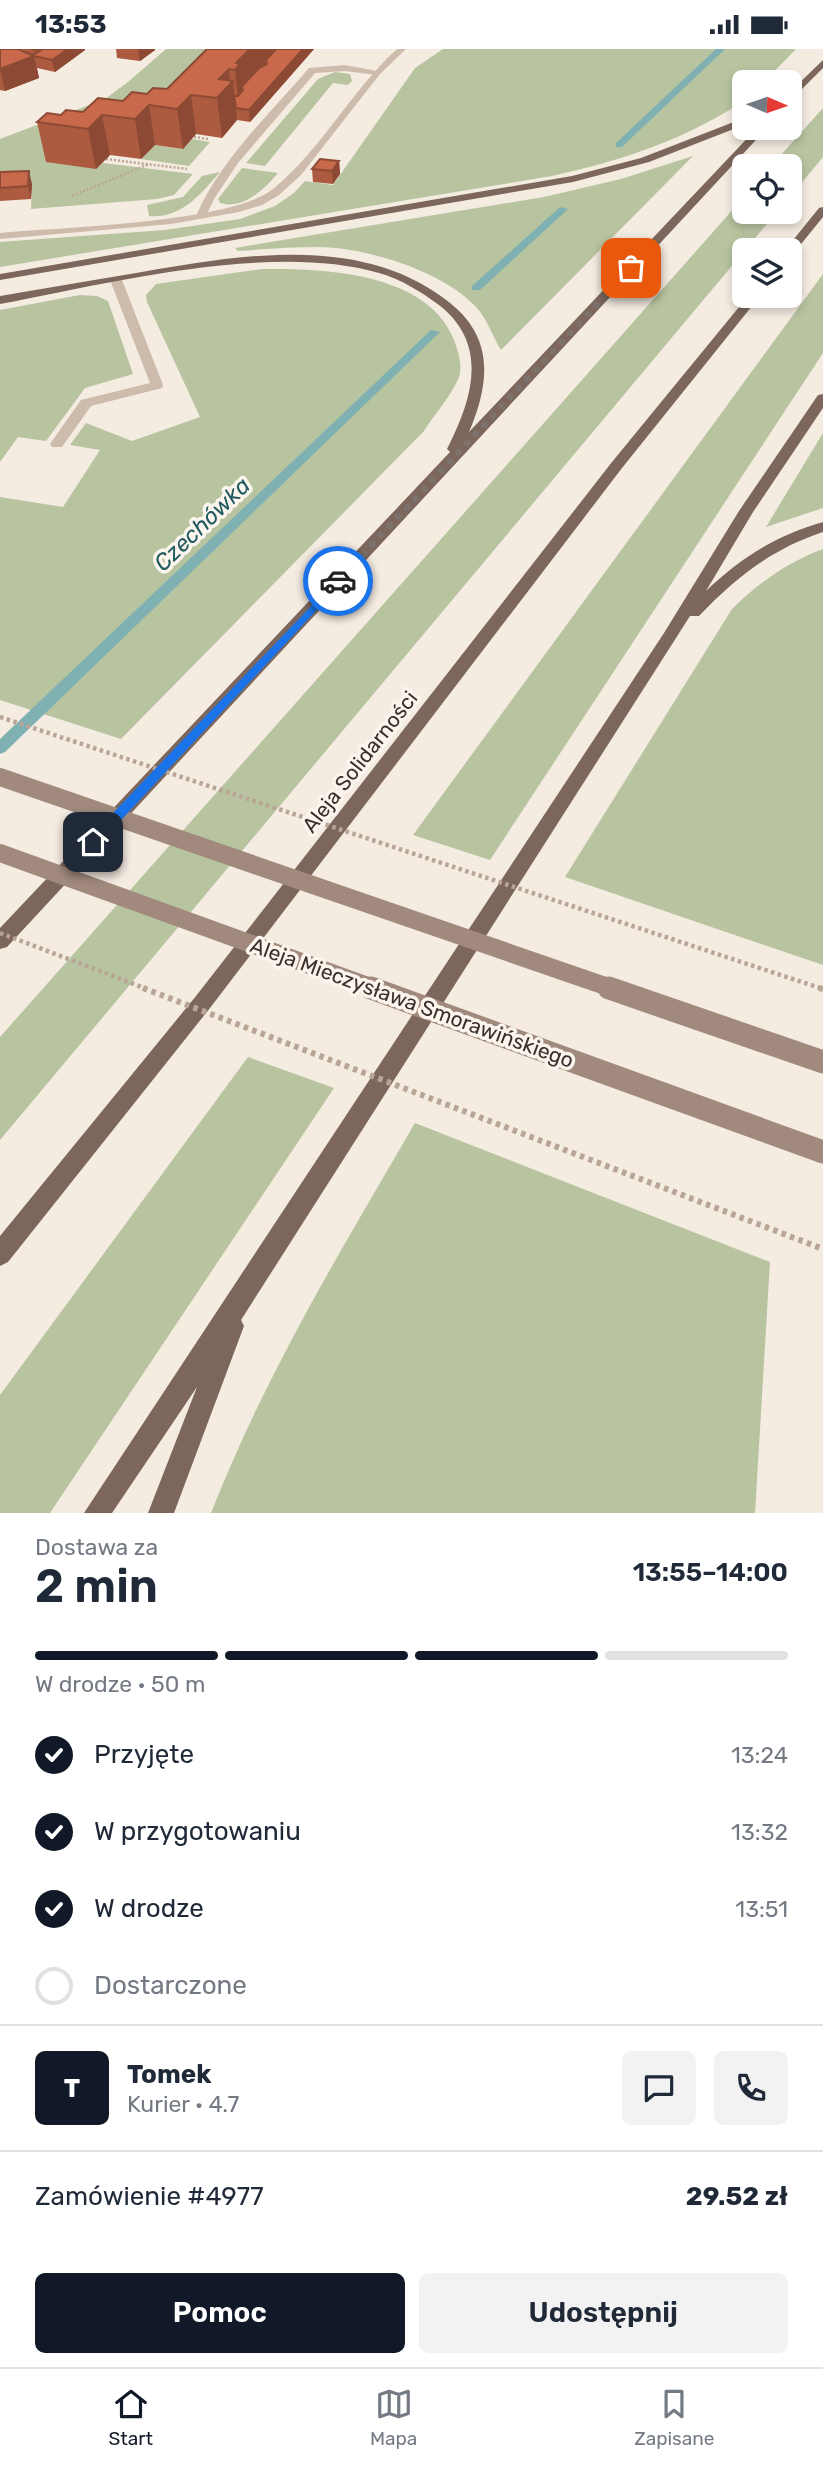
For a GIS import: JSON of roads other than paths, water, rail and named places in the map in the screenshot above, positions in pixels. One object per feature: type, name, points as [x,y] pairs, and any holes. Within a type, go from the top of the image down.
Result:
[{"type":"main road","points":[[802,85],[823,63]]},
{"type":"main road","points":[[0,277],[572,180],[645,160],[732,126]]},
{"type":"main road","points":[[0,941],[751,140]]},
{"type":"main road","points":[[800,238],[823,210]]},
{"type":"main road","points":[[0,300],[230,261],[302,258],[375,269],[424,287],[460,318],[478,350],[479,376],[475,402],[444,467]]},
{"type":"main road","name":"Aleja Solidarności","points":[[0,1254],[203,1002],[617,465],[744,308]]},
{"type":"main road","points":[[97,1513],[242,1298],[670,637],[746,511],[823,398]]},
{"type":"main road","points":[[670,637],[728,576],[755,555],[788,538],[823,527]]},
{"type":"main road","points":[[0,777],[823,1062]]},
{"type":"main road","name":"Aleja Mieczysława Smorawińskiego","points":[[0,853],[823,1152]]},
{"type":"main road","points":[[161,1513],[242,1298]]},
{"type":"street","points":[[0,236],[201,216],[258,203],[275,193],[306,164],[377,72],[402,49]]},
{"type":"street","points":[[201,216],[205,203],[221,178],[312,70],[345,68],[377,72]]},
{"type":"street","points":[[57,443],[86,403],[157,385],[116,280]]},
{"type":"waterway","name":"Czechówka","points":[[619,145],[721,49]]},
{"type":"waterway","name":"Czechówka","points":[[476,288],[563,209]]},
{"type":"waterway","name":"Czechówka","points":[[0,748],[435,332]]}]
